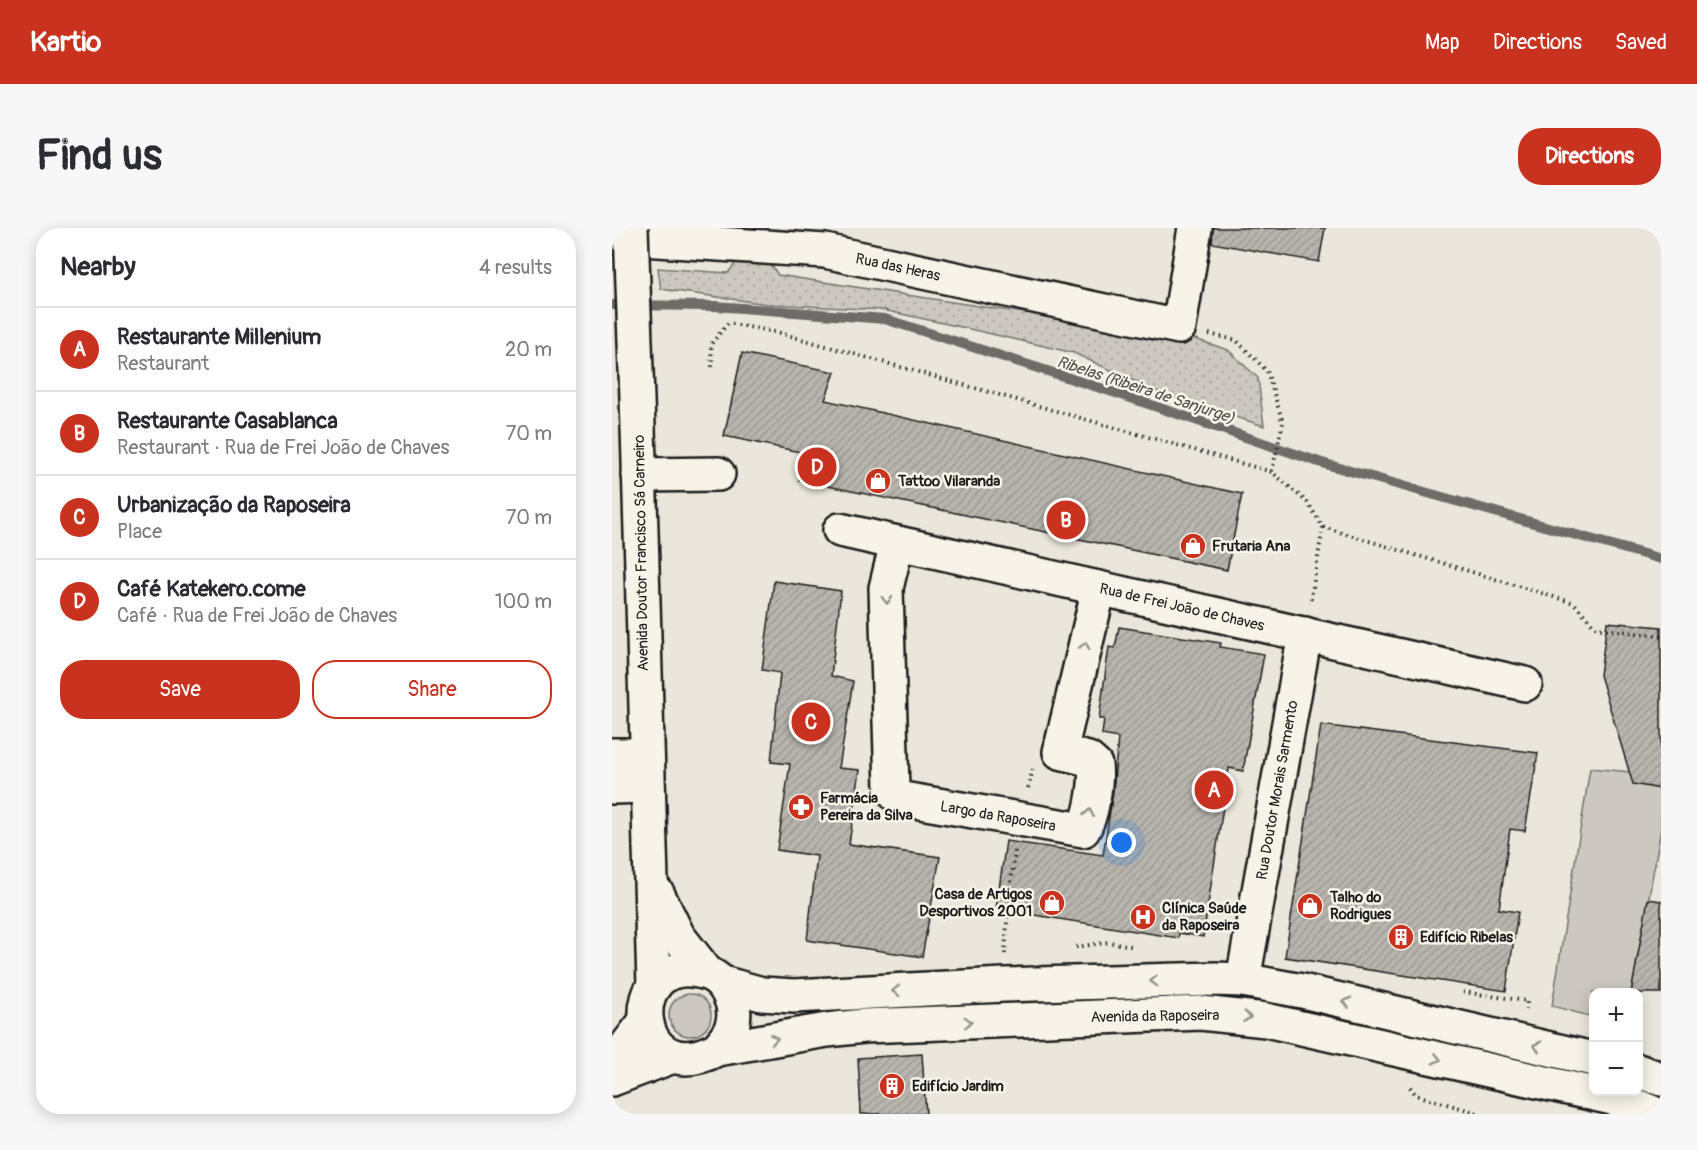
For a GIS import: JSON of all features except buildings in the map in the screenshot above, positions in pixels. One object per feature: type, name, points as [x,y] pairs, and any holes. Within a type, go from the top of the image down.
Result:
[{"type":"main road","name":"Avenida Doutor Francisco Sá Carneiro","points":[[631,228],[654,986]]},
{"type":"main road","points":[[1179,327],[1195,228]]},
{"type":"main road","name":"Rua das Heras","points":[[612,237],[825,251],[1179,327]]},
{"type":"main road","points":[[639,475],[718,474]]},
{"type":"main road","name":"Rua de Frei João de Chaves","points":[[840,530],[1525,684]]},
{"type":"main road","name":"Largo da Raposeira","points":[[897,543],[886,588],[892,788],[896,795],[903,799],[1083,830],[1088,822],[1096,774],[1095,765],[1088,759],[1060,752],[1099,588]]},
{"type":"main road","name":"Rua Doutor Morais Sarmento","points":[[1243,980],[1305,634]]},
{"type":"main road","points":[[612,755],[647,770]]},
{"type":"main road","points":[[612,787],[647,770]]},
{"type":"main road","name":"Avenida Doutor Francisco Sá Carneiro","points":[[650,878],[671,926],[715,978]]},
{"type":"main road","points":[[673,1056],[660,1048],[650,1036],[644,1010],[654,986],[665,976],[678,970],[693,969],[762,994],[794,996],[1004,985],[1243,980],[1302,991],[1589,1058]]},
{"type":"main road","points":[[715,978],[730,995],[734,1010],[727,1038],[717,1049]]},
{"type":"main road","name":"Avenida da Raposeira","points":[[612,1079],[673,1056],[688,1059],[703,1056],[717,1049],[827,1030],[864,1026],[1210,1014],[1266,1020],[1612,1098],[1654,1114]]},
{"type":"main road","points":[[612,1065],[645,1022]]},
{"type":"main road","points":[[1643,1073],[1661,1078]]},
{"type":"path","points":[[712,367],[711,344],[728,323],[780,333],[1272,472],[1308,503],[1323,527],[1574,603],[1596,628],[1661,636]]},
{"type":"path","points":[[1179,327],[1236,340],[1267,371],[1283,423],[1272,472]]},
{"type":"path","points":[[1305,634],[1323,527]]},
{"type":"path","points":[[1004,985],[1008,906],[1019,819]]},
{"type":"shaded area","points":[[740,257],[768,260],[778,275],[1118,325],[1195,339],[1228,350],[1258,378],[1264,426],[1162,394],[1074,353],[961,327],[883,310],[767,304],[661,289],[658,268],[728,273]]},
{"type":"shaded area","points":[[1590,768],[1661,775],[1661,829],[1633,988],[1589,988],[1589,1016],[1552,1006]]},
{"type":"shaded area","points":[[690,994],[698,995],[705,1000],[710,1007],[710,1023],[705,1030],[698,1035],[690,1036],[682,1035],[675,1030],[670,1023],[669,1015],[670,1007],[675,1000],[682,995]]},
{"type":"waterway","name":"Ribelas (Ribeira de Sanjurge)","points":[[612,305],[715,306],[885,319],[1119,394],[1322,463],[1661,559]]},
{"type":"place","name":"Café Katekero.come","points":[[817,467]]},
{"type":"place","name":"Tattoo Vilaranda","points":[[878,481]]},
{"type":"place","name":"Restaurante Casablanca","points":[[1066,520]]},
{"type":"place","name":"Frutaria Ana","points":[[1193,546]]},
{"type":"place","name":"Urbanização da Raposeira","points":[[811,722]]},
{"type":"place","name":"Restaurante Millenium","points":[[1214,790]]},
{"type":"place","name":"Farmácia Pereira da Silva","points":[[801,807]]},
{"type":"place","name":"Casa de Artigos Desportivos 2001","points":[[1052,903]]},
{"type":"place","name":"Talho do Rodrigues","points":[[1310,906]]},
{"type":"place","name":"Clínica Saúde da Raposeira","points":[[1143,917]]},
{"type":"place","name":"Edifício Ribelas","points":[[1401,937]]},
{"type":"place","name":"Edifício Jardim","points":[[892,1086]]}]
